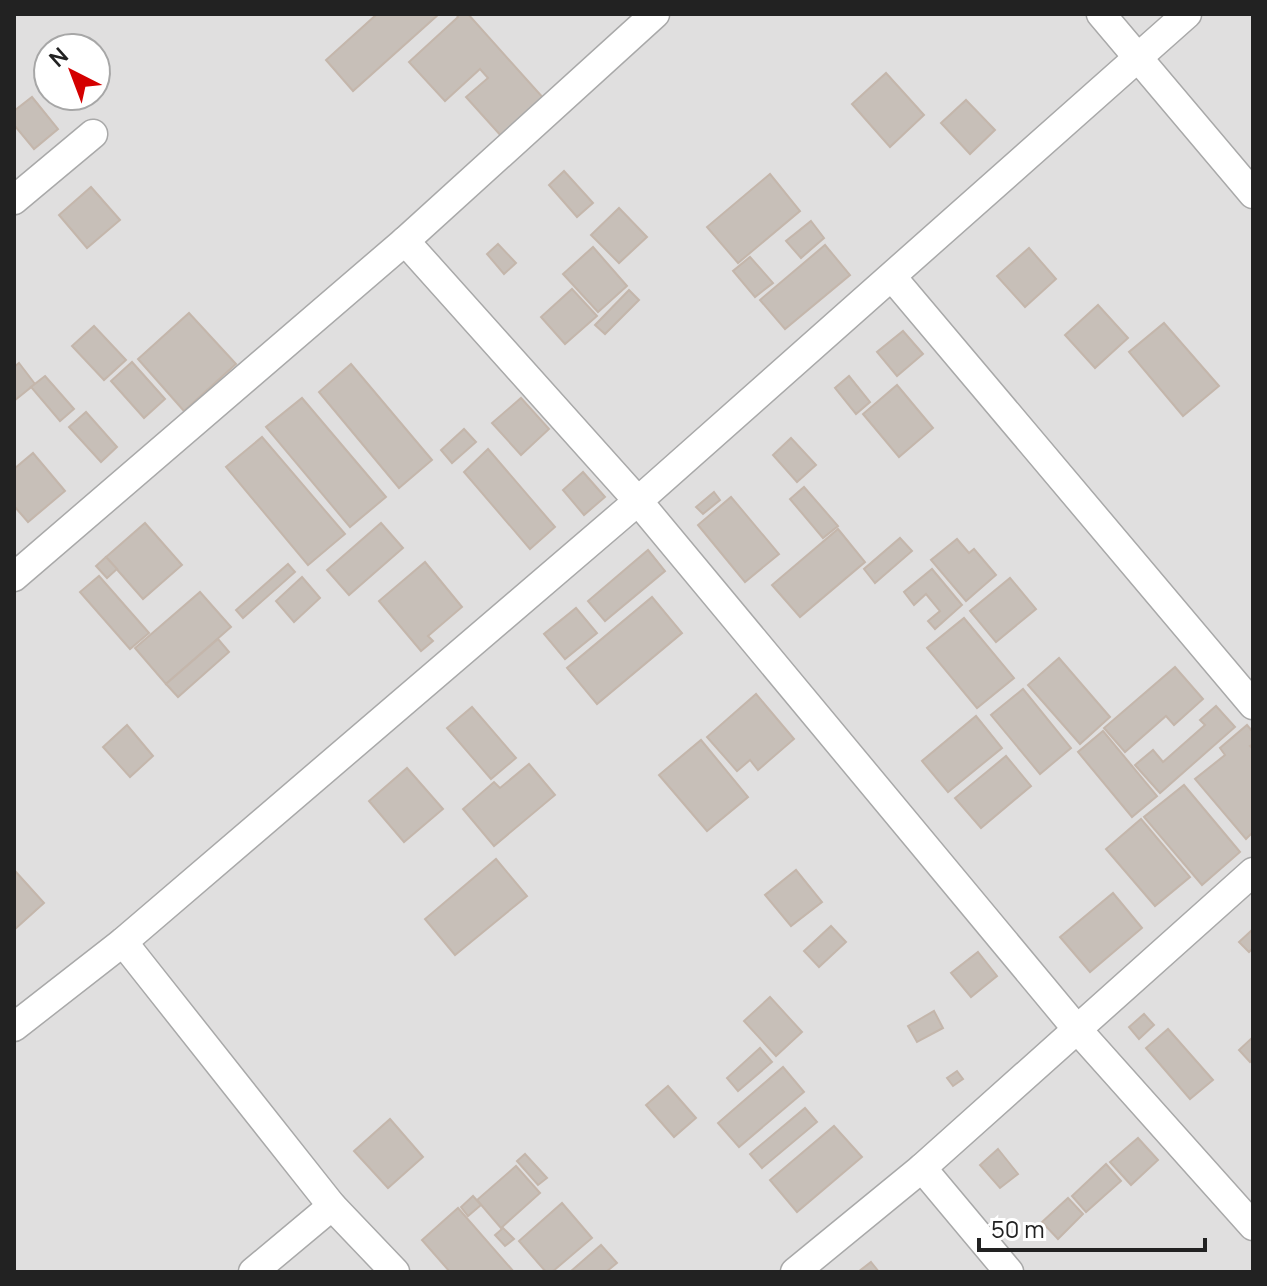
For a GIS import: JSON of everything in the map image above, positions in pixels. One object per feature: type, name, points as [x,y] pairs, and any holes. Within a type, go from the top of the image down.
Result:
[{"type":"street","points":[[14,577],[405,241],[655,14]]},
{"type":"street","points":[[1101,14],[1253,194]]},
{"type":"street","points":[[14,1027],[123,942],[638,501],[1187,14]]},
{"type":"street","points":[[14,200],[93,134]]},
{"type":"street","points":[[405,241],[638,501],[1076,1028],[1253,1226]]},
{"type":"street","points":[[892,277],[1253,705]]},
{"type":"street","points":[[795,1272],[922,1168],[1253,872]]},
{"type":"street","points":[[123,942],[332,1206],[395,1272]]},
{"type":"street","points":[[922,1168],[1009,1272]]},
{"type":"street","points":[[253,1272],[332,1206]]},
{"type":"shaded area","points":[[14,14],[1253,14],[1253,1272],[14,1272]]},
{"type":"building","points":[[377,14],[439,14],[353,91],[326,60]]},
{"type":"building","points":[[456,14],[468,14],[545,100],[503,138],[466,97],[488,78],[480,69],[445,101],[409,62],[458,17]]},
{"type":"building","points":[[886,73],[924,115],[890,147],[852,104]]},
{"type":"building","points":[[32,97],[32,112],[44,112],[58,129],[34,149],[14,125],[14,111]]},
{"type":"building","points":[[966,100],[995,130],[970,154],[941,123]]},
{"type":"building","points":[[564,171],[593,203],[577,217],[549,185]]},
{"type":"building","points":[[770,174],[800,211],[738,263],[707,227]]},
{"type":"building","points":[[91,187],[120,220],[87,248],[59,215]]},
{"type":"building","points":[[619,208],[647,237],[619,263],[591,235]]},
{"type":"building","points":[[811,221],[824,238],[801,258],[786,241]]},
{"type":"building","points":[[498,244],[516,263],[504,274],[487,254]]},
{"type":"building","points":[[825,245],[850,275],[785,329],[760,300]]},
{"type":"building","points":[[593,247],[627,286],[598,312],[563,274]]},
{"type":"building","points":[[1029,248],[1056,279],[1025,307],[997,276]]},
{"type":"building","points":[[750,257],[773,283],[755,297],[733,271]]},
{"type":"building","points":[[572,289],[597,316],[565,344],[541,317]]},
{"type":"building","points":[[629,290],[639,300],[605,334],[595,325]]},
{"type":"building","points":[[1098,305],[1128,338],[1095,368],[1065,335]]},
{"type":"building","points":[[189,313],[236,364],[184,411],[138,359]]},
{"type":"building","points":[[1164,323],[1219,386],[1183,416],[1129,352]]},
{"type":"building","points":[[94,326],[126,360],[104,380],[72,346]]},
{"type":"building","points":[[903,331],[923,354],[897,376],[877,352]]},
{"type":"building","points":[[132,362],[165,399],[144,418],[111,381]]},
{"type":"building","points":[[19,363],[35,384],[14,401],[14,367]]},
{"type":"building","points":[[351,364],[432,460],[399,488],[319,392]]},
{"type":"building","points":[[45,376],[74,409],[60,421],[31,387]]},
{"type":"building","points":[[849,376],[870,402],[856,414],[835,388]]},
{"type":"building","points":[[897,385],[933,428],[899,457],[863,414]]},
{"type":"building","points":[[302,398],[386,497],[350,527],[266,427]]},
{"type":"building","points":[[521,398],[549,429],[521,455],[492,423]]},
{"type":"building","points":[[86,412],[117,447],[101,462],[69,427]]},
{"type":"building","points":[[464,429],[476,442],[452,463],[441,450]]},
{"type":"building","points":[[262,437],[345,534],[308,565],[226,467]]},
{"type":"building","points":[[791,438],[816,465],[797,482],[773,455]]},
{"type":"building","points":[[488,449],[555,527],[530,549],[464,472]]},
{"type":"building","points":[[33,453],[65,491],[28,522],[14,506],[14,469]]},
{"type":"building","points":[[583,472],[605,497],[584,515],[563,490]]},
{"type":"building","points":[[804,487],[838,526],[823,538],[790,499]]},
{"type":"building","points":[[714,492],[720,500],[703,514],[696,507]]},
{"type":"building","points":[[731,497],[779,554],[745,582],[698,525]]},
{"type":"building","points":[[145,523],[182,565],[143,599],[106,557]]},
{"type":"building","points":[[381,523],[403,548],[349,595],[327,570]]},
{"type":"building","points":[[838,529],[865,562],[800,617],[772,585]]},
{"type":"building","points":[[900,538],[912,551],[875,583],[864,569]]},
{"type":"building","points":[[957,539],[969,553],[974,549],[996,575],[966,601],[931,560]]},
{"type":"building","points":[[648,550],[665,571],[605,621],[588,601]]},
{"type":"building","points":[[106,557],[117,569],[107,578],[96,566]]},
{"type":"building","points":[[425,562],[462,607],[428,636],[433,641],[421,651],[379,601]]},
{"type":"building","points":[[288,564],[295,572],[243,618],[236,610]]},
{"type":"building","points":[[932,569],[962,605],[935,629],[928,621],[940,611],[926,594],[914,605],[904,592]]},
{"type":"building","points":[[99,576],[149,633],[130,649],[80,592]]},
{"type":"building","points":[[302,577],[320,598],[294,622],[276,601]]},
{"type":"building","points":[[1010,578],[1036,609],[996,642],[970,611]]},
{"type":"building","points":[[200,592],[231,627],[166,684],[135,648]]},
{"type":"building","points":[[652,597],[682,633],[597,704],[567,668]]},
{"type":"building","points":[[576,608],[597,633],[565,659],[544,634]]},
{"type":"building","points":[[964,618],[1014,678],[977,708],[927,648]]},
{"type":"building","points":[[218,639],[229,652],[178,697],[166,684]]},
{"type":"building","points":[[1059,658],[1110,717],[1080,744],[1028,685]]},
{"type":"building","points":[[1175,667],[1203,699],[1174,725],[1166,716],[1125,752],[1104,728]]},
{"type":"building","points":[[1023,689],[1071,748],[1040,774],[991,715]]},
{"type":"building","points":[[756,694],[794,739],[758,770],[750,760],[737,771],[707,737]]},
{"type":"building","points":[[1216,706],[1235,727],[1160,793],[1135,765],[1153,750],[1163,762],[1205,725],[1200,720]]},
{"type":"building","points":[[472,707],[516,758],[491,779],[447,728]]},
{"type":"building","points":[[976,716],[1002,748],[948,792],[922,761]]},
{"type":"building","points":[[127,725],[153,756],[130,777],[103,747]]},
{"type":"building","points":[[1247,725],[1253,732],[1253,744],[1250,746],[1253,749],[1253,832],[1246,839],[1195,779],[1225,755],[1220,748]]},
{"type":"building","points":[[1103,731],[1157,796],[1132,817],[1078,752]]},
{"type":"building","points":[[701,740],[748,797],[707,831],[659,775]]},
{"type":"building","points":[[1006,756],[1031,786],[981,828],[955,798]]},
{"type":"building","points":[[529,764],[555,795],[494,846],[463,809],[494,782],[500,788]]},
{"type":"building","points":[[407,768],[443,809],[404,842],[369,801]]},
{"type":"building","points":[[1184,785],[1240,852],[1202,885],[1144,817]]},
{"type":"building","points":[[1141,819],[1190,877],[1155,906],[1106,849]]},
{"type":"building","points":[[496,859],[527,896],[455,955],[425,919]]},
{"type":"building","points":[[796,870],[822,902],[791,926],[765,895]]},
{"type":"building","points":[[16,872],[44,903],[14,930],[14,874]]},
{"type":"building","points":[[1113,893],[1142,928],[1090,972],[1060,937]]},
{"type":"building","points":[[831,926],[846,942],[819,967],[804,951]]},
{"type":"building","points":[[1251,931],[1253,948],[1249,952],[1239,942]]},
{"type":"building","points":[[978,952],[997,976],[971,997],[951,973]]},
{"type":"building","points":[[770,997],[802,1032],[776,1056],[744,1021]]},
{"type":"building","points":[[934,1011],[943,1028],[917,1042],[908,1026]]},
{"type":"building","points":[[1144,1014],[1154,1025],[1139,1039],[1129,1027]]},
{"type":"building","points":[[1168,1029],[1213,1080],[1190,1099],[1146,1048]]},
{"type":"building","points":[[1253,1037],[1253,1059],[1250,1062],[1239,1050]]},
{"type":"building","points":[[760,1048],[772,1062],[738,1091],[727,1078]]},
{"type":"building","points":[[783,1067],[804,1092],[739,1147],[718,1123]]},
{"type":"building","points":[[957,1071],[963,1079],[953,1086],[947,1078]]},
{"type":"building","points":[[668,1086],[696,1118],[674,1137],[646,1105]]},
{"type":"building","points":[[805,1108],[817,1122],[762,1168],[750,1154]]},
{"type":"building","points":[[390,1119],[423,1157],[388,1188],[354,1151]]},
{"type":"building","points":[[834,1126],[862,1157],[797,1212],[770,1180]]},
{"type":"building","points":[[1138,1138],[1158,1160],[1131,1185],[1110,1162]]},
{"type":"building","points":[[998,1149],[1018,1174],[1000,1188],[980,1165]]},
{"type":"building","points":[[525,1154],[547,1178],[538,1185],[517,1161]]},
{"type":"building","points":[[1106,1164],[1121,1181],[1086,1212],[1072,1196]]},
{"type":"building","points":[[516,1166],[540,1193],[501,1228],[477,1200]]},
{"type":"building","points":[[473,1196],[481,1205],[468,1216],[461,1207]]},
{"type":"building","points":[[1068,1198],[1083,1214],[1058,1239],[1042,1222]]},
{"type":"building","points":[[562,1203],[592,1238],[552,1272],[546,1272],[519,1241]]},
{"type":"building","points":[[458,1208],[514,1272],[450,1272],[422,1240]]},
{"type":"building","points":[[503,1228],[514,1239],[505,1246],[495,1235]]},
{"type":"building","points":[[601,1245],[617,1263],[606,1272],[570,1272]]},
{"type":"building","points":[[871,1262],[879,1272],[858,1272]]}]
